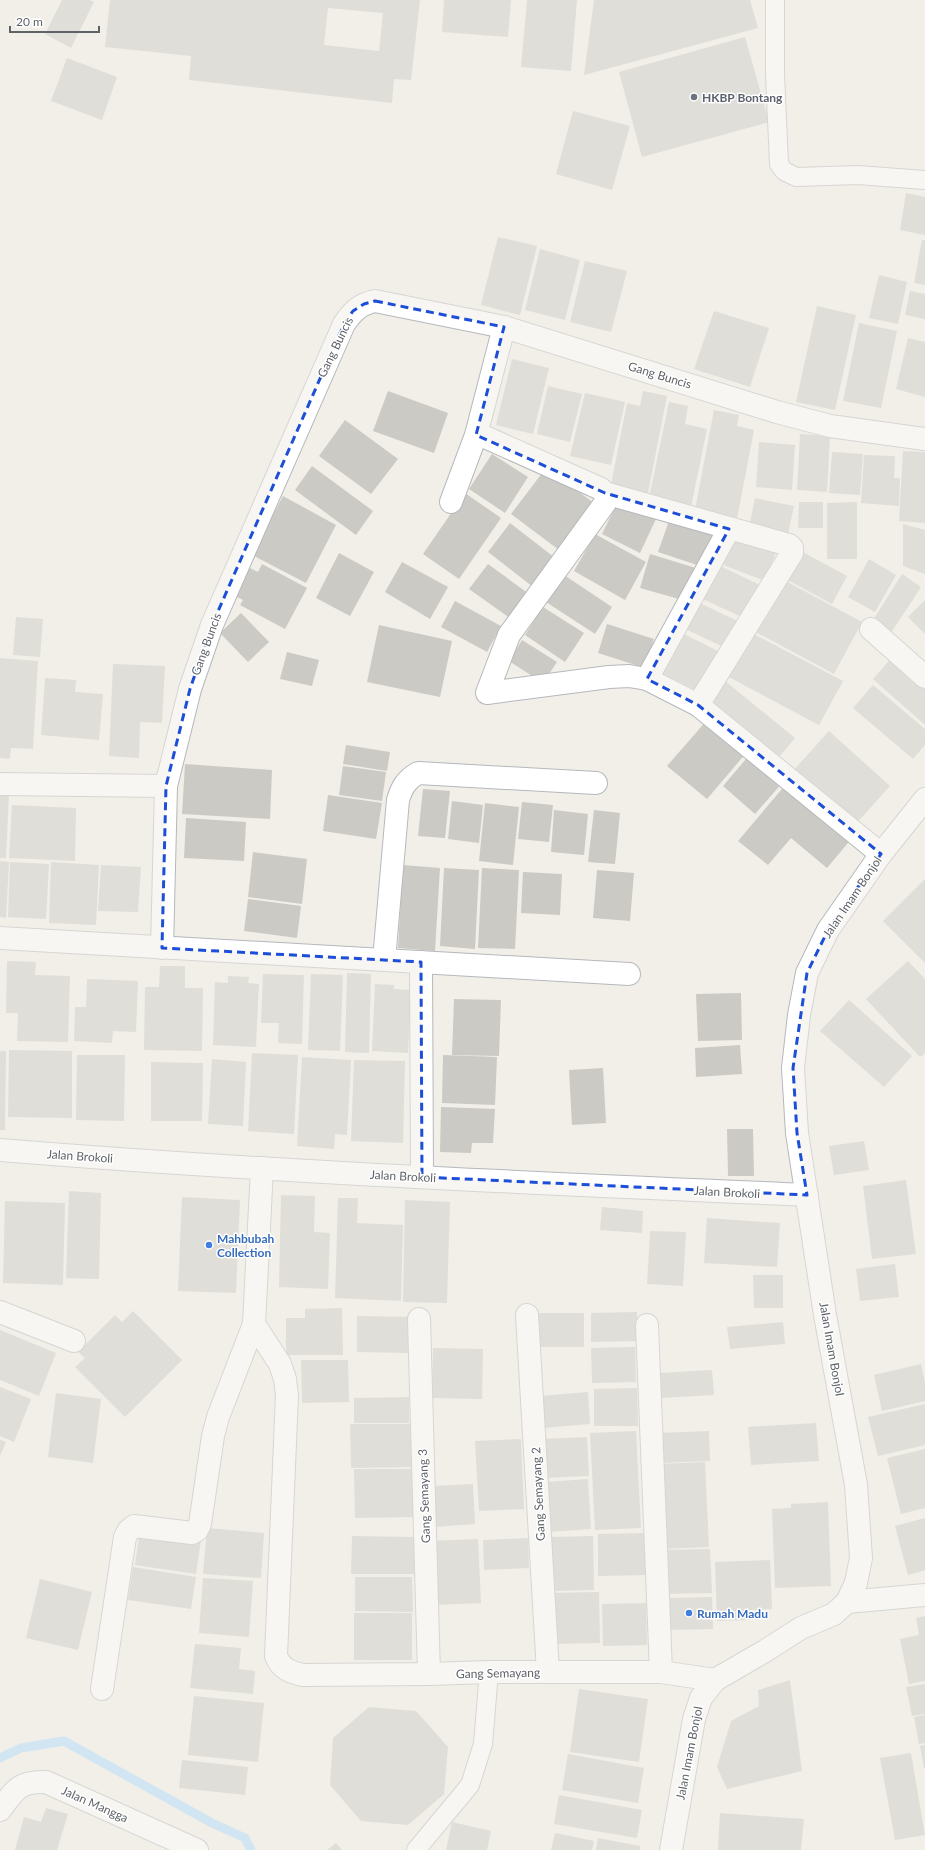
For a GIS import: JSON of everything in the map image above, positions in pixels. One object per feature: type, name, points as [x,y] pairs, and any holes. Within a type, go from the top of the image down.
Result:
[{"type":"street","name":"Gang Buncis","points":[[162,948],[166,786],[190,689],[212,625],[341,331],[353,311],[364,304],[375,301],[504,327],[777,412],[830,426],[925,439]]},
{"type":"street","points":[[451,502],[476,436],[504,327]]},
{"type":"street","points":[[476,436],[484,437],[601,489],[605,493],[789,545],[792,548],[792,553],[698,706]]},
{"type":"street","points":[[605,493],[605,503],[509,635],[488,693],[609,677],[629,676],[647,679],[698,706],[882,854]]},
{"type":"street","points":[[647,679],[729,529]]},
{"type":"street","points":[[871,628],[925,677]]},
{"type":"street","points":[[384,960],[398,800],[402,787],[409,778],[418,773],[596,783]]},
{"type":"street","points":[[0,784],[166,786]]},
{"type":"street","name":"Jalan Imam Bonjol","points":[[671,1850],[694,1719],[701,1698],[715,1680],[801,1628],[834,1614],[846,1602],[856,1583],[861,1558],[861,1544],[856,1485],[806,1195],[797,1133],[793,1068],[799,1015],[807,973],[828,930],[882,854],[925,799]]},
{"type":"street","points":[[0,938],[629,974]]},
{"type":"street","points":[[421,962],[422,1177]]},
{"type":"street","name":"Jalan Brokoli","points":[[0,1150],[101,1158],[422,1177],[806,1195]]},
{"type":"street","points":[[102,1689],[126,1537],[129,1530],[134,1526],[192,1533],[197,1530],[200,1524],[213,1436],[218,1417],[254,1324],[262,1168]]},
{"type":"street","points":[[0,1312],[74,1341]]},
{"type":"street","name":"Gang Semayang 2","points":[[527,1316],[548,1672]]},
{"type":"street","name":"Gang Semayang 3","points":[[419,1318],[429,1674]]},
{"type":"street","name":"Gang Semayang","points":[[254,1324],[280,1364],[285,1379],[287,1395],[276,1656],[278,1663],[283,1668],[289,1672],[303,1675],[489,1672],[661,1672],[715,1680]]},
{"type":"street","points":[[647,1325],[661,1672]]},
{"type":"street","points":[[846,1602],[925,1595]]},
{"type":"street","name":"Jalan Mangga","points":[[0,1810],[16,1789],[24,1783],[46,1782],[197,1850]]},
{"type":"lane","points":[[775,0],[775,74],[779,164],[784,171],[796,177],[858,175],[925,180]]},
{"type":"lane","points":[[416,1850],[470,1785],[482,1744],[489,1672]]},
{"type":"highlighted area","points":[[375,301],[504,327],[476,435],[605,493],[729,529],[647,679],[698,705],[881,854],[828,930],[807,973],[793,1068],[797,1133],[807,1195],[422,1177],[421,962],[162,948],[166,786],[190,689],[212,625],[344,324],[353,311],[364,304]]},
{"type":"building","points":[[62,0],[90,0],[94,2],[71,48],[45,34]]},
{"type":"building","points":[[110,0],[420,0],[411,80],[394,79],[392,103],[189,80],[191,56],[105,47]],"holes":[[[328,8],[383,13],[379,51],[324,45]]]},
{"type":"building","points":[[444,0],[511,0],[508,37],[442,32]]},
{"type":"building","points":[[527,0],[577,0],[571,71],[521,67]]},
{"type":"building","points":[[594,0],[750,0],[758,28],[584,75]]},
{"type":"building","name":"HKBP Bontang","points":[[745,37],[769,122],[642,157],[619,72]]},
{"type":"building","points":[[67,58],[117,77],[102,120],[51,101]]},
{"type":"building","points":[[573,111],[630,126],[612,190],[556,174]]},
{"type":"building","points":[[906,193],[925,197],[925,235],[900,230]]},
{"type":"building","points":[[498,237],[537,246],[520,315],[481,305]]},
{"type":"building","points":[[922,240],[925,240],[925,285],[914,283]]},
{"type":"building","points":[[540,249],[580,260],[565,320],[525,310]]},
{"type":"building","points":[[585,261],[627,271],[611,332],[570,322]]},
{"type":"building","points":[[879,275],[907,282],[898,324],[869,318]]},
{"type":"building","points":[[910,291],[925,294],[925,319],[905,315]]},
{"type":"building","points":[[817,306],[856,315],[835,410],[796,402]]},
{"type":"building","points":[[714,311],[769,328],[750,387],[694,369]]},
{"type":"building","points":[[859,323],[897,331],[881,408],[843,401]]},
{"type":"building","points":[[908,338],[925,342],[925,397],[896,389]]},
{"type":"building","points":[[512,359],[549,368],[533,434],[496,425]]},
{"type":"building","points":[[548,386],[582,394],[570,442],[537,434]]},
{"type":"building","points":[[388,391],[448,413],[434,453],[373,431]]},
{"type":"building","points":[[643,391],[667,396],[648,493],[611,485],[627,403],[640,406]]},
{"type":"building","points":[[585,393],[625,402],[611,465],[570,456]]},
{"type":"building","points":[[669,402],[688,406],[685,424],[707,429],[691,507],[649,498]]},
{"type":"building","points":[[714,410],[739,415],[737,426],[754,430],[737,519],[695,510]]},
{"type":"building","points":[[345,420],[398,459],[371,494],[319,456]]},
{"type":"building","points":[[800,434],[830,436],[827,492],[797,490]]},
{"type":"building","points":[[759,442],[795,445],[792,490],[756,487]]},
{"type":"building","points":[[903,451],[925,452],[925,523],[899,521]]},
{"type":"building","points":[[832,452],[863,454],[860,495],[829,493]]},
{"type":"building","points":[[492,454],[528,477],[505,513],[469,489]]},
{"type":"building","points":[[864,455],[895,456],[894,478],[900,478],[899,506],[861,503]]},
{"type":"building","points":[[312,466],[373,511],[356,535],[295,490]]},
{"type":"building","points":[[546,468],[594,503],[559,550],[511,514]]},
{"type":"building","points":[[465,493],[501,518],[459,579],[423,554]]},
{"type":"building","points":[[283,496],[336,525],[306,583],[252,555]]},
{"type":"building","points":[[755,498],[794,506],[787,539],[748,532]]},
{"type":"building","points":[[618,501],[656,519],[640,553],[602,534]]},
{"type":"building","points":[[799,502],[823,502],[823,528],[798,528]]},
{"type":"building","points":[[857,502],[857,559],[827,559],[827,503]]},
{"type":"building","points":[[670,518],[714,534],[703,567],[658,552]]},
{"type":"building","points":[[510,523],[559,561],[537,590],[488,552]]},
{"type":"building","points":[[903,524],[925,530],[925,574],[903,566]]},
{"type":"building","points":[[736,531],[778,547],[765,581],[723,565]]},
{"type":"building","points":[[595,534],[646,562],[625,600],[574,571]]},
{"type":"building","points":[[801,551],[847,576],[832,604],[786,579]]},
{"type":"building","points":[[339,553],[374,572],[350,616],[316,598]]},
{"type":"building","points":[[650,554],[696,568],[686,601],[640,588]]},
{"type":"building","points":[[869,559],[896,575],[875,612],[848,597]]},
{"type":"building","points":[[402,562],[448,587],[430,619],[385,592]]},
{"type":"building","points":[[712,562],[762,586],[746,619],[696,596]]},
{"type":"building","points":[[262,564],[307,588],[285,629],[240,605],[243,600],[233,595],[248,567],[258,572]]},
{"type":"building","points":[[488,564],[529,594],[511,619],[469,589]]},
{"type":"building","points":[[902,574],[921,587],[891,633],[872,622]]},
{"type":"building","points":[[564,575],[612,607],[595,634],[546,602]]},
{"type":"building","points":[[780,578],[862,622],[834,674],[752,630]]},
{"type":"building","points":[[693,600],[742,623],[730,650],[681,627]]},
{"type":"building","points":[[925,600],[925,634],[908,617]]},
{"type":"building","points":[[455,601],[501,626],[487,652],[441,627]]},
{"type":"building","points":[[543,607],[584,633],[565,662],[525,635]]},
{"type":"building","points":[[241,613],[269,642],[248,662],[220,633]]},
{"type":"building","points":[[16,617],[43,619],[40,657],[13,655]]},
{"type":"building","points":[[607,624],[654,639],[645,668],[598,653]]},
{"type":"building","points":[[379,625],[452,641],[440,697],[367,682]]},
{"type":"building","points":[[678,631],[722,653],[702,693],[658,671]]},
{"type":"building","points":[[748,631],[843,681],[819,725],[725,675]]},
{"type":"building","points":[[522,640],[557,662],[543,683],[509,661]]},
{"type":"building","points":[[287,652],[319,660],[312,686],[280,679]]},
{"type":"building","points":[[893,656],[925,684],[925,725],[873,679]]},
{"type":"building","points":[[0,658],[38,661],[33,749],[11,748],[10,759],[0,758]]},
{"type":"building","points":[[113,664],[165,666],[162,723],[140,722],[139,758],[109,756]]},
{"type":"building","points":[[45,678],[76,680],[75,692],[103,694],[99,740],[41,735]]},
{"type":"building","points":[[724,680],[795,738],[774,763],[704,704]]},
{"type":"building","points":[[873,685],[925,729],[925,745],[913,759],[853,708]]},
{"type":"building","points":[[708,719],[747,752],[707,799],[667,766]]},
{"type":"building","points":[[829,731],[890,786],[854,826],[792,772]]},
{"type":"building","points":[[346,745],[390,752],[387,771],[343,764]]},
{"type":"building","points":[[751,753],[784,781],[755,814],[723,786]]},
{"type":"building","points":[[185,764],[272,770],[270,819],[182,814]]},
{"type":"building","points":[[343,766],[386,772],[382,801],[339,795]]},
{"type":"building","points":[[787,783],[853,837],[827,868],[791,838],[768,865],[738,841]]},
{"type":"building","points":[[423,789],[450,791],[445,838],[418,836]]},
{"type":"building","points":[[0,794],[9,794],[6,858],[0,858]]},
{"type":"building","points":[[328,795],[382,803],[376,839],[323,831]]},
{"type":"building","points":[[452,801],[483,805],[479,843],[448,839]]},
{"type":"building","points":[[522,802],[553,805],[549,842],[518,839]]},
{"type":"building","points":[[485,803],[519,807],[513,865],[479,861]]},
{"type":"building","points":[[12,805],[76,808],[75,861],[9,858]]},
{"type":"building","points":[[554,810],[588,814],[584,855],[551,852]]},
{"type":"building","points":[[594,810],[620,813],[615,864],[588,862]]},
{"type":"building","points":[[186,818],[246,822],[244,861],[184,858]]},
{"type":"building","points":[[253,852],[307,859],[302,904],[248,897]]},
{"type":"building","points":[[0,861],[9,862],[6,918],[0,917]]},
{"type":"building","points":[[10,862],[49,864],[46,919],[8,917]]},
{"type":"building","points":[[51,862],[99,865],[96,925],[49,923]]},
{"type":"building","points":[[101,865],[141,867],[138,912],[98,911]]},
{"type":"building","points":[[403,865],[440,868],[435,951],[398,948]]},
{"type":"building","points":[[444,868],[479,870],[475,949],[440,946]]},
{"type":"building","points":[[482,868],[519,870],[515,949],[478,948]]},
{"type":"building","points":[[597,870],[634,873],[630,921],[593,918]]},
{"type":"building","points":[[523,872],[562,874],[560,915],[521,913]]},
{"type":"building","points":[[925,879],[925,963],[883,921]]},
{"type":"building","points":[[248,899],[301,906],[297,938],[244,931]]},
{"type":"building","points":[[7,961],[36,962],[35,975],[70,976],[68,1042],[17,1041],[18,1013],[6,1013]]},
{"type":"building","points":[[908,961],[925,979],[925,1053],[920,1057],[866,999]]},
{"type":"building","points":[[160,966],[185,966],[185,988],[203,988],[202,1051],[144,1050],[145,987],[159,987]]},
{"type":"building","points":[[347,973],[371,974],[369,1053],[345,1052]]},
{"type":"building","points":[[263,974],[304,975],[302,1044],[278,1043],[279,1023],[261,1023]]},
{"type":"building","points":[[311,974],[343,975],[340,1051],[308,1050]]},
{"type":"building","points":[[228,976],[249,977],[248,983],[259,984],[256,1047],[213,1045],[215,982],[228,983]]},
{"type":"building","points":[[87,979],[138,981],[136,1032],[113,1031],[112,1043],[74,1041],[75,1007],[86,1007]]},
{"type":"building","points":[[375,984],[394,985],[394,989],[411,990],[408,1053],[372,1051]]},
{"type":"building","points":[[741,993],[742,1040],[698,1041],[696,994]]},
{"type":"building","points":[[454,999],[501,1000],[499,1056],[452,1055]]},
{"type":"building","points":[[849,1000],[912,1056],[884,1087],[820,1031]]},
{"type":"building","points":[[740,1045],[742,1074],[696,1077],[695,1048]]},
{"type":"building","points":[[9,1050],[72,1051],[72,1118],[8,1117]]},
{"type":"building","points":[[0,1051],[6,1051],[5,1130],[0,1130]]},
{"type":"building","points":[[252,1053],[298,1055],[294,1134],[248,1131]]},
{"type":"building","points":[[77,1055],[125,1055],[124,1121],[76,1120]]},
{"type":"building","points":[[443,1055],[497,1057],[495,1105],[442,1103]]},
{"type":"building","points":[[302,1057],[351,1060],[347,1135],[335,1134],[334,1149],[297,1146]]},
{"type":"building","points":[[212,1059],[246,1062],[243,1126],[208,1124]]},
{"type":"building","points":[[354,1060],[405,1061],[403,1143],[351,1141]]},
{"type":"building","points":[[151,1062],[203,1063],[202,1121],[151,1121]]},
{"type":"building","points":[[603,1068],[606,1123],[572,1125],[569,1070]]},
{"type":"building","points":[[441,1107],[495,1109],[493,1143],[472,1143],[471,1153],[440,1152]]},
{"type":"building","points":[[727,1129],[753,1129],[754,1176],[728,1176]]},
{"type":"building","points":[[864,1141],[869,1170],[834,1175],[829,1146]]},
{"type":"building","points":[[906,1180],[916,1254],[872,1259],[863,1186]]},
{"type":"building","points":[[69,1191],[101,1193],[99,1279],[66,1278]]},
{"type":"building","points":[[281,1195],[315,1196],[314,1232],[330,1233],[328,1289],[279,1287]]},
{"type":"building","name":"Mahbubah Collection","points":[[182,1197],[240,1200],[236,1293],[178,1291]]},
{"type":"building","points":[[338,1198],[358,1198],[357,1223],[403,1225],[401,1301],[335,1298]]},
{"type":"building","points":[[405,1200],[450,1202],[447,1303],[403,1302]]},
{"type":"building","points":[[5,1201],[65,1203],[63,1285],[3,1283]]},
{"type":"building","points":[[602,1207],[643,1211],[642,1233],[600,1230]]},
{"type":"building","points":[[707,1218],[780,1223],[777,1267],[704,1263]]},
{"type":"building","points":[[650,1231],[686,1232],[683,1286],[647,1284]]},
{"type":"building","points":[[895,1264],[899,1297],[860,1301],[856,1269]]},
{"type":"building","points":[[753,1275],[783,1275],[783,1308],[754,1308]]},
{"type":"building","points":[[342,1308],[343,1355],[286,1355],[286,1318],[305,1318],[305,1309]]},
{"type":"building","points":[[133,1311],[182,1360],[125,1417],[75,1367],[85,1358],[78,1352],[115,1315],[122,1322]]},
{"type":"building","points":[[637,1312],[637,1341],[591,1342],[591,1313]]},
{"type":"building","points":[[537,1313],[584,1313],[584,1347],[537,1347]]},
{"type":"building","points":[[357,1316],[410,1317],[410,1353],[357,1352]]},
{"type":"building","points":[[783,1322],[785,1344],[730,1349],[727,1327]]},
{"type":"building","points":[[0,1330],[56,1353],[39,1396],[0,1380]]},
{"type":"building","points":[[635,1347],[636,1382],[592,1383],[591,1348]]},
{"type":"building","points":[[433,1348],[483,1349],[482,1399],[432,1398]]},
{"type":"building","points":[[301,1360],[348,1360],[349,1402],[302,1403]]},
{"type":"building","points":[[921,1364],[925,1382],[925,1401],[882,1411],[874,1375]]},
{"type":"building","points":[[712,1370],[714,1395],[661,1398],[659,1373]]},
{"type":"building","points":[[0,1387],[31,1399],[14,1442],[0,1436]]},
{"type":"building","points":[[637,1388],[638,1426],[594,1426],[594,1389]]},
{"type":"building","points":[[588,1392],[590,1424],[542,1428],[539,1396]]},
{"type":"building","points":[[56,1393],[101,1399],[93,1463],[48,1457]]},
{"type":"building","points":[[409,1397],[409,1423],[354,1423],[354,1398]]},
{"type":"building","points":[[925,1404],[925,1445],[878,1456],[868,1417]]},
{"type":"building","points":[[816,1423],[819,1461],[751,1465],[748,1427]]},
{"type":"building","points":[[350,1424],[414,1424],[415,1467],[351,1468]]},
{"type":"building","points":[[636,1431],[641,1528],[595,1530],[590,1433]]},
{"type":"building","points":[[709,1431],[710,1461],[660,1463],[659,1433]]},
{"type":"building","points":[[587,1437],[589,1476],[543,1478],[541,1439]]},
{"type":"building","points":[[521,1439],[524,1509],[479,1511],[475,1441]]},
{"type":"building","points":[[0,1440],[6,1442],[0,1456]]},
{"type":"building","points":[[925,1449],[925,1508],[901,1514],[887,1458]]},
{"type":"building","points":[[705,1462],[709,1547],[663,1549],[660,1464]]},
{"type":"building","points":[[354,1469],[414,1469],[415,1517],[355,1518]]},
{"type":"building","points":[[588,1479],[591,1529],[549,1532],[545,1482]]},
{"type":"building","points":[[473,1484],[475,1524],[435,1527],[433,1486]]},
{"type":"building","points":[[828,1502],[831,1586],[775,1588],[772,1509],[791,1508],[791,1504]]},
{"type":"building","points":[[925,1518],[925,1570],[908,1575],[895,1526]]},
{"type":"building","points":[[207,1528],[264,1533],[261,1578],[203,1574]]},
{"type":"building","points":[[140,1530],[201,1540],[196,1574],[135,1565]]},
{"type":"building","points":[[646,1533],[647,1575],[598,1576],[598,1534]]},
{"type":"building","points":[[352,1536],[414,1537],[414,1574],[351,1574]]},
{"type":"building","points":[[593,1536],[594,1590],[550,1591],[549,1537]]},
{"type":"building","points":[[528,1538],[529,1568],[484,1570],[483,1540]]},
{"type":"building","points":[[478,1539],[481,1603],[433,1605],[430,1541]]},
{"type":"building","points":[[710,1549],[712,1593],[663,1594],[662,1550]]},
{"type":"building","points":[[770,1560],[772,1609],[749,1610],[749,1620],[717,1621],[715,1562]]},
{"type":"building","points":[[133,1567],[196,1577],[191,1609],[128,1600]]},
{"type":"building","points":[[355,1577],[412,1577],[413,1612],[355,1611]]},
{"type":"building","points":[[203,1578],[253,1581],[249,1637],[199,1633]]},
{"type":"building","points":[[40,1579],[92,1592],[78,1650],[26,1638]]},
{"type":"building","points":[[599,1592],[600,1643],[548,1644],[547,1593]]},
{"type":"building","name":"Rumah Madu","points":[[712,1597],[713,1629],[666,1630],[665,1598]]},
{"type":"building","points":[[646,1603],[647,1645],[603,1646],[602,1604]]},
{"type":"building","points":[[354,1613],[412,1613],[412,1660],[354,1660]]},
{"type":"building","points":[[925,1616],[925,1681],[909,1684],[900,1639],[919,1635],[916,1618]]},
{"type":"building","points":[[195,1644],[241,1648],[239,1669],[255,1671],[253,1694],[190,1688]]},
{"type":"building","points":[[790,1680],[802,1771],[727,1789],[717,1767],[731,1721],[759,1706],[758,1690]]},
{"type":"building","points":[[925,1684],[925,1714],[912,1716],[906,1687]]},
{"type":"building","points":[[579,1689],[648,1699],[639,1762],[570,1752]]},
{"type":"building","points":[[194,1696],[264,1703],[258,1762],[188,1755]]},
{"type":"building","points":[[369,1707],[416,1711],[448,1747],[444,1794],[408,1825],[361,1821],[330,1785],[333,1738]]},
{"type":"building","points":[[925,1715],[925,1743],[919,1744],[914,1717]]},
{"type":"building","points":[[925,1745],[925,1768],[924,1768],[920,1746]]},
{"type":"building","points":[[911,1753],[925,1835],[895,1840],[880,1758]]},
{"type":"building","points":[[568,1754],[644,1768],[638,1803],[562,1790]]},
{"type":"building","points":[[182,1760],[248,1767],[245,1795],[179,1788]]},
{"type":"building","points":[[559,1795],[642,1810],[637,1838],[554,1824]]},
{"type":"building","points":[[46,1808],[68,1814],[57,1850],[15,1850],[24,1817],[41,1822]]},
{"type":"building","points":[[720,1813],[804,1819],[801,1850],[718,1850]]},
{"type":"building","points":[[452,1822],[491,1831],[487,1850],[446,1850]]},
{"type":"building","points":[[555,1833],[594,1841],[592,1850],[551,1850]]},
{"type":"building","points":[[598,1838],[640,1846],[640,1850],[596,1850]]},
{"type":"building","points":[[336,1843],[342,1850],[327,1850]]},
{"type":"waterway","points":[[0,1758],[21,1748],[64,1741],[212,1823],[245,1838],[251,1850]]},
{"type":"place","name":"HKBP Bontang","points":[[694,97]]},
{"type":"place","name":"Mahbubah Collection","points":[[209,1245]]},
{"type":"place","name":"Rumah Madu","points":[[689,1613]]}]
